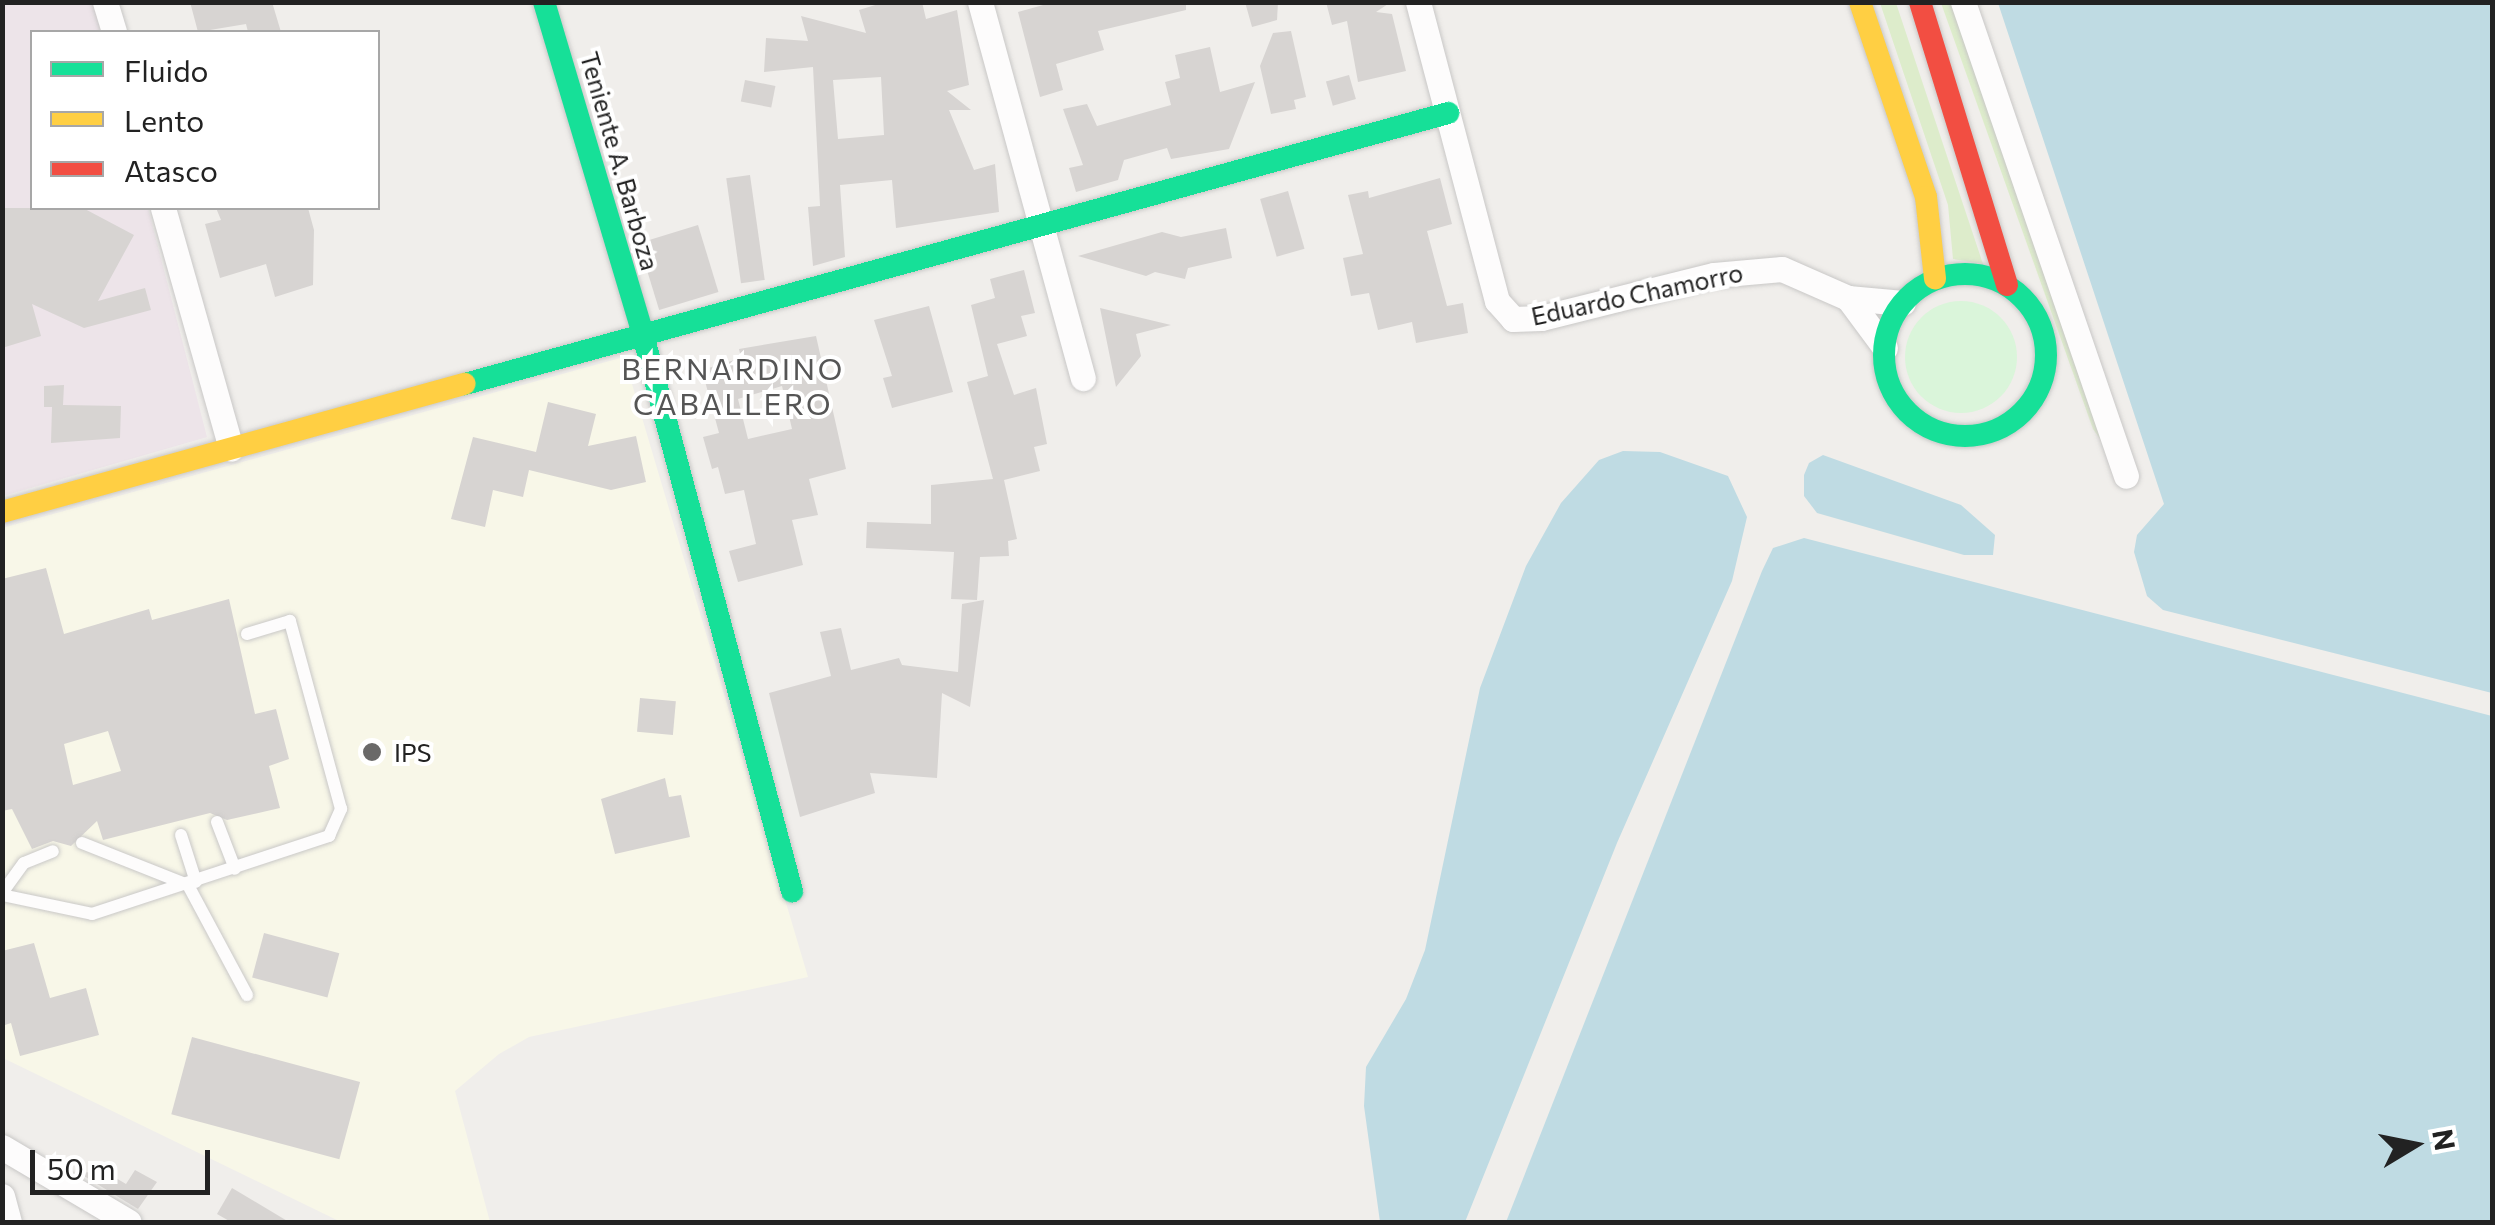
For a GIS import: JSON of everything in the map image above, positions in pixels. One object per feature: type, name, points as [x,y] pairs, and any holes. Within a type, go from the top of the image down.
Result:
[{"type":"street","points":[[106,2],[113,30]]},
{"type":"street","name":"Teniente A. Barboza","points":[[544,2],[642,335],[792,891]]},
{"type":"street","points":[[980,2],[1083,378]]},
{"type":"street","name":"Eduardo Chamorro","points":[[1418,2],[1497,301],[1513,319],[1754,269],[1810,276],[1848,298],[1885,348]]},
{"type":"street","points":[[1860,2],[1926,197],[1935,278]]},
{"type":"street","points":[[1920,2],[2006,286]]},
{"type":"street","points":[[1963,2],[2126,476]]},
{"type":"street","points":[[2,512],[1448,113]]},
{"type":"street","points":[[164,210],[232,448]]},
{"type":"street","points":[[1966,274],[2006,286],[2029,306],[2043,333],[2046,363],[2037,392],[2019,416],[1993,432],[1964,438],[1934,430],[1908,414],[1891,389],[1885,348],[1902,303],[1935,278],[1966,274]]},
{"type":"street","name":"Eduardo Chamorro","points":[[1848,298],[1902,303]]},
{"type":"street","points":[[2,1146],[129,1222]]},
{"type":"street","points":[[2,1196],[9,1222]]},
{"type":"lane","points":[[53,851],[24,862],[2,894],[74,916],[192,884],[329,836],[341,809],[290,622],[248,634]]},
{"type":"lane","points":[[216,822],[235,869]]},
{"type":"lane","points":[[181,835],[192,884],[247,994]]},
{"type":"lane","points":[[82,842],[192,884]]},
{"type":"shaded area","points":[[3,3],[95,3],[102,30],[30,30],[30,210],[149,210],[207,437],[3,496]]},
{"type":"shaded area","name":"IPS","points":[[624,357],[808,977],[529,1037],[499,1054],[455,1091],[490,1222],[341,1222],[3,1058],[2,528]]},
{"type":"green space","points":[[1880,3],[1896,3],[1983,264],[1953,259],[1948,205]]},
{"type":"green space","points":[[1941,3],[1961,3],[2103,443],[2093,429]]},
{"type":"green space","points":[[1961,301],[1982,305],[2000,318],[2013,336],[2017,357],[2013,378],[2000,396],[1982,409],[1961,413],[1940,409],[1922,396],[1909,378],[1905,357],[1909,336],[1922,318],[1940,305]]},
{"type":"water","points":[[1998,3],[2492,3],[2492,693],[2163,610],[2147,596],[2134,552],[2137,535],[2164,504]]},
{"type":"water","points":[[1623,451],[1660,452],[1728,476],[1747,517],[1732,581],[1617,843],[1465,1222],[1380,1222],[1364,1106],[1366,1067],[1406,999],[1425,950],[1480,688],[1526,566],[1561,503],[1599,460]]},
{"type":"water","points":[[1823,455],[1961,505],[1995,535],[1993,555],[1964,555],[1817,513],[1804,496],[1804,475],[1809,463]]},
{"type":"water","points":[[1804,538],[2492,716],[2492,1222],[1506,1222],[1762,571],[1773,548]]},
{"type":"building","points":[[190,2],[272,2],[280,30],[248,30],[246,24],[197,30]]},
{"type":"building","points":[[885,2],[922,2],[926,19],[957,10],[969,85],[947,91],[971,110],[949,110],[974,170],[995,164],[999,212],[896,228],[892,180],[840,185],[845,257],[813,266],[808,207],[820,206],[813,67],[764,72],[766,38],[808,41],[801,16],[866,33],[859,10]],"holes":[[[881,77],[884,135],[838,139],[833,80]]]},
{"type":"building","points":[[1054,2],[1186,2],[1186,10],[1098,31],[1104,50],[1056,64],[1063,90],[1040,97],[1018,12]]},
{"type":"building","points":[[1245,2],[1278,2],[1277,20],[1252,27]]},
{"type":"building","points":[[1326,2],[1391,2],[1376,12],[1392,14],[1406,71],[1358,82],[1347,21],[1332,25]]},
{"type":"building","points":[[1291,31],[1306,97],[1294,100],[1296,109],[1271,114],[1260,66],[1273,33]]},
{"type":"building","points":[[1210,47],[1220,92],[1255,82],[1229,149],[1171,159],[1167,148],[1124,160],[1118,180],[1076,192],[1069,168],[1083,165],[1063,109],[1087,104],[1097,126],[1171,105],[1165,82],[1180,78],[1175,55]]},
{"type":"building","points":[[1349,75],[1356,99],[1333,106],[1326,82]]},
{"type":"building","points":[[745,80],[775,86],[771,108],[741,102]]},
{"type":"building","points":[[750,175],[765,280],[741,283],[726,178]]},
{"type":"building","points":[[1440,178],[1452,224],[1427,231],[1447,306],[1463,303],[1468,333],[1416,343],[1412,322],[1378,330],[1369,293],[1351,296],[1343,258],[1363,254],[1348,195],[1368,191],[1369,198]]},
{"type":"building","points":[[1288,191],[1305,249],[1277,257],[1260,199]]},
{"type":"building","points":[[2,208],[87,210],[134,235],[98,301],[145,288],[151,310],[84,328],[32,304],[41,336],[2,348]]},
{"type":"building","points":[[217,210],[309,210],[314,230],[313,285],[275,297],[266,264],[220,278],[205,224],[221,220]]},
{"type":"building","points":[[698,225],[718,292],[659,310],[639,243]]},
{"type":"building","points":[[1226,228],[1232,258],[1188,268],[1185,279],[1155,272],[1146,276],[1078,256],[1162,232],[1181,237]]},
{"type":"building","points":[[1024,270],[1035,313],[1021,316],[1027,336],[997,344],[1014,395],[1036,388],[1047,444],[1034,447],[1040,471],[1004,480],[1017,539],[1008,541],[1009,556],[980,557],[977,600],[951,599],[954,552],[866,548],[867,522],[931,524],[931,485],[993,479],[967,382],[988,376],[971,305],[995,298],[990,279]]},
{"type":"building","points":[[929,306],[953,392],[892,408],[883,378],[892,376],[874,320]]},
{"type":"building","points":[[1100,308],[1171,325],[1136,334],[1141,356],[1116,387]]},
{"type":"building","points":[[816,336],[846,469],[809,479],[818,515],[792,520],[803,565],[738,582],[729,551],[756,544],[744,490],[725,494],[718,467],[712,469],[703,437],[719,433],[702,370],[741,358],[739,349]],"holes":[[[782,386],[792,429],[748,439],[738,399]]]},
{"type":"building","points":[[64,385],[63,405],[121,406],[120,438],[51,443],[52,407],[44,407],[44,386]]},
{"type":"building","points":[[548,402],[596,414],[588,446],[636,436],[646,482],[611,490],[529,470],[523,497],[493,490],[485,527],[451,519],[473,437],[536,452]]},
{"type":"building","points":[[46,568],[64,634],[149,609],[152,620],[229,599],[255,714],[276,709],[289,759],[269,766],[280,808],[227,820],[210,813],[103,840],[97,821],[71,846],[53,841],[32,849],[12,809],[2,811],[2,579]],"holes":[[[108,731],[121,771],[73,785],[64,744]]]},
{"type":"building","points":[[984,600],[970,707],[942,693],[937,778],[870,773],[875,793],[800,817],[769,693],[831,676],[820,632],[841,628],[851,670],[899,658],[902,665],[958,672],[962,604]]},
{"type":"building","points":[[640,698],[676,701],[673,735],[637,732]]},
{"type":"building","points":[[665,778],[669,797],[681,795],[690,837],[615,854],[601,799]]},
{"type":"building","points":[[264,933],[339,953],[327,998],[252,977]]},
{"type":"building","points":[[34,943],[50,998],[86,988],[99,1035],[20,1056],[11,1023],[2,1026],[2,951]]},
{"type":"building","points":[[192,1037],[360,1082],[339,1159],[171,1114]]},
{"type":"building","points":[[135,1170],[157,1182],[138,1209],[79,1173],[104,1171],[126,1184]]},
{"type":"building","points":[[232,1188],[289,1222],[231,1222],[217,1214]]},
{"type":"traffic: fast","points":[[544,2],[643,335],[792,891]]},
{"type":"traffic: fast","points":[[465,384],[1448,113]]},
{"type":"traffic: fast","points":[[1965,274],[1996,280],[2022,298],[2040,324],[2046,355],[2040,386],[2022,412],[1996,430],[1965,436],[1934,430],[1908,412],[1890,386],[1884,355],[1890,324],[1908,298],[1934,280],[1965,274]]},
{"type":"traffic: slow","points":[[1860,2],[1926,197],[1935,279]]},
{"type":"traffic: slow","points":[[2,512],[465,384]]},
{"type":"traffic: jam","points":[[1920,2],[2007,285]]},
{"type":"place","name":"IPS","points":[[372,752]]},
{"type":"district","name":"BERNARDINO CABALLERO","points":[[733,385]]}]
